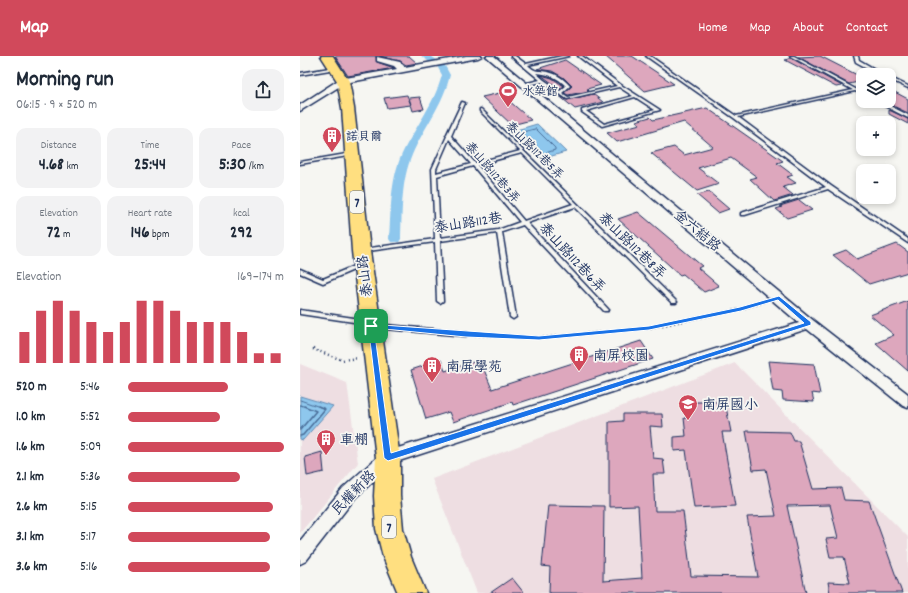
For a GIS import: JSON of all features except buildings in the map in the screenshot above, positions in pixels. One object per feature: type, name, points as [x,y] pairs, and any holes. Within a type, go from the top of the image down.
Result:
[{"type":"main road","name":"泰山路","points":[[327,56],[343,81],[348,108],[362,258],[388,458],[386,491],[388,521],[397,555],[412,593]]},
{"type":"street","points":[[300,109],[343,81],[478,56]]},
{"type":"street","name":"金六結路","points":[[490,56],[808,324],[908,402]]},
{"type":"street","points":[[384,57],[397,64],[403,70]]},
{"type":"street","points":[[300,100],[311,103]]},
{"type":"street","name":"民權新路","points":[[300,555],[349,493],[388,458],[808,324]]},
{"type":"lane","points":[[513,56],[567,98],[620,86]]},
{"type":"lane","points":[[525,65],[567,56]]},
{"type":"lane","points":[[580,56],[620,86],[636,96],[658,110],[604,125],[583,111],[636,96]]},
{"type":"lane","points":[[648,56],[735,117],[829,187],[908,241]]},
{"type":"lane","points":[[792,56],[856,89]]},
{"type":"lane","points":[[856,56],[857,60],[871,68]]},
{"type":"lane","points":[[300,74],[335,68]]},
{"type":"lane","points":[[534,72],[548,72],[559,76],[568,86],[560,93]]},
{"type":"lane","points":[[524,85],[543,80]]},
{"type":"lane","points":[[896,81],[908,87]]},
{"type":"lane","points":[[735,117],[856,90]]},
{"type":"lane","points":[[440,301],[434,169],[463,103]]},
{"type":"lane","points":[[891,108],[908,117]]},
{"type":"lane","name":"泰山路112巷5弄","points":[[481,110],[575,205]]},
{"type":"lane","name":"泰山路112巷3弄","points":[[448,135],[523,222]]},
{"type":"lane","points":[[434,175],[523,152]]},
{"type":"lane","points":[[300,163],[352,154]]},
{"type":"lane","points":[[743,214],[829,187]]},
{"type":"lane","name":"泰山路112巷","points":[[300,271],[323,281],[362,258],[436,239],[499,231],[575,205]]},
{"type":"lane","name":"泰山路112巷8弄","points":[[575,205],[674,302]]},
{"type":"lane","name":"泰山路112巷6弄","points":[[523,222],[606,310]]},
{"type":"lane","points":[[499,231],[513,317]]},
{"type":"lane","points":[[300,312],[370,324],[466,334]]},
{"type":"path","points":[[466,334],[539,338],[649,328],[741,309],[779,298]]},
{"type":"path","points":[[313,349],[342,360],[375,356]]},
{"type":"shaded area","name":"南屏國小","points":[[735,363],[908,537],[908,593],[477,593],[432,479]]},
{"type":"shaded area","points":[[300,364],[347,383],[358,463],[300,533]]},
{"type":"water","points":[[537,124],[566,152],[541,159],[513,131]]},
{"type":"water","points":[[300,396],[333,406],[303,440],[300,439]]},
{"type":"waterway","points":[[425,56],[434,61]]},
{"type":"waterway","points":[[395,239],[399,185],[403,165],[412,145],[435,106],[443,86],[446,75],[441,66]]},
{"type":"place","name":"水築館","points":[[508,108]]},
{"type":"place","name":"諾貝爾","points":[[332,153]]},
{"type":"place","name":"南屏校園","points":[[579,372]]},
{"type":"place","name":"南屏學苑","points":[[432,383]]},
{"type":"place","name":"南屏國小","points":[[688,421]]},
{"type":"place","name":"車棚","points":[[326,456]]},
{"type":"route","points":[[779,298],[808,324],[388,458],[371,326],[466,334],[539,338],[649,328],[741,309],[779,298]]}]
